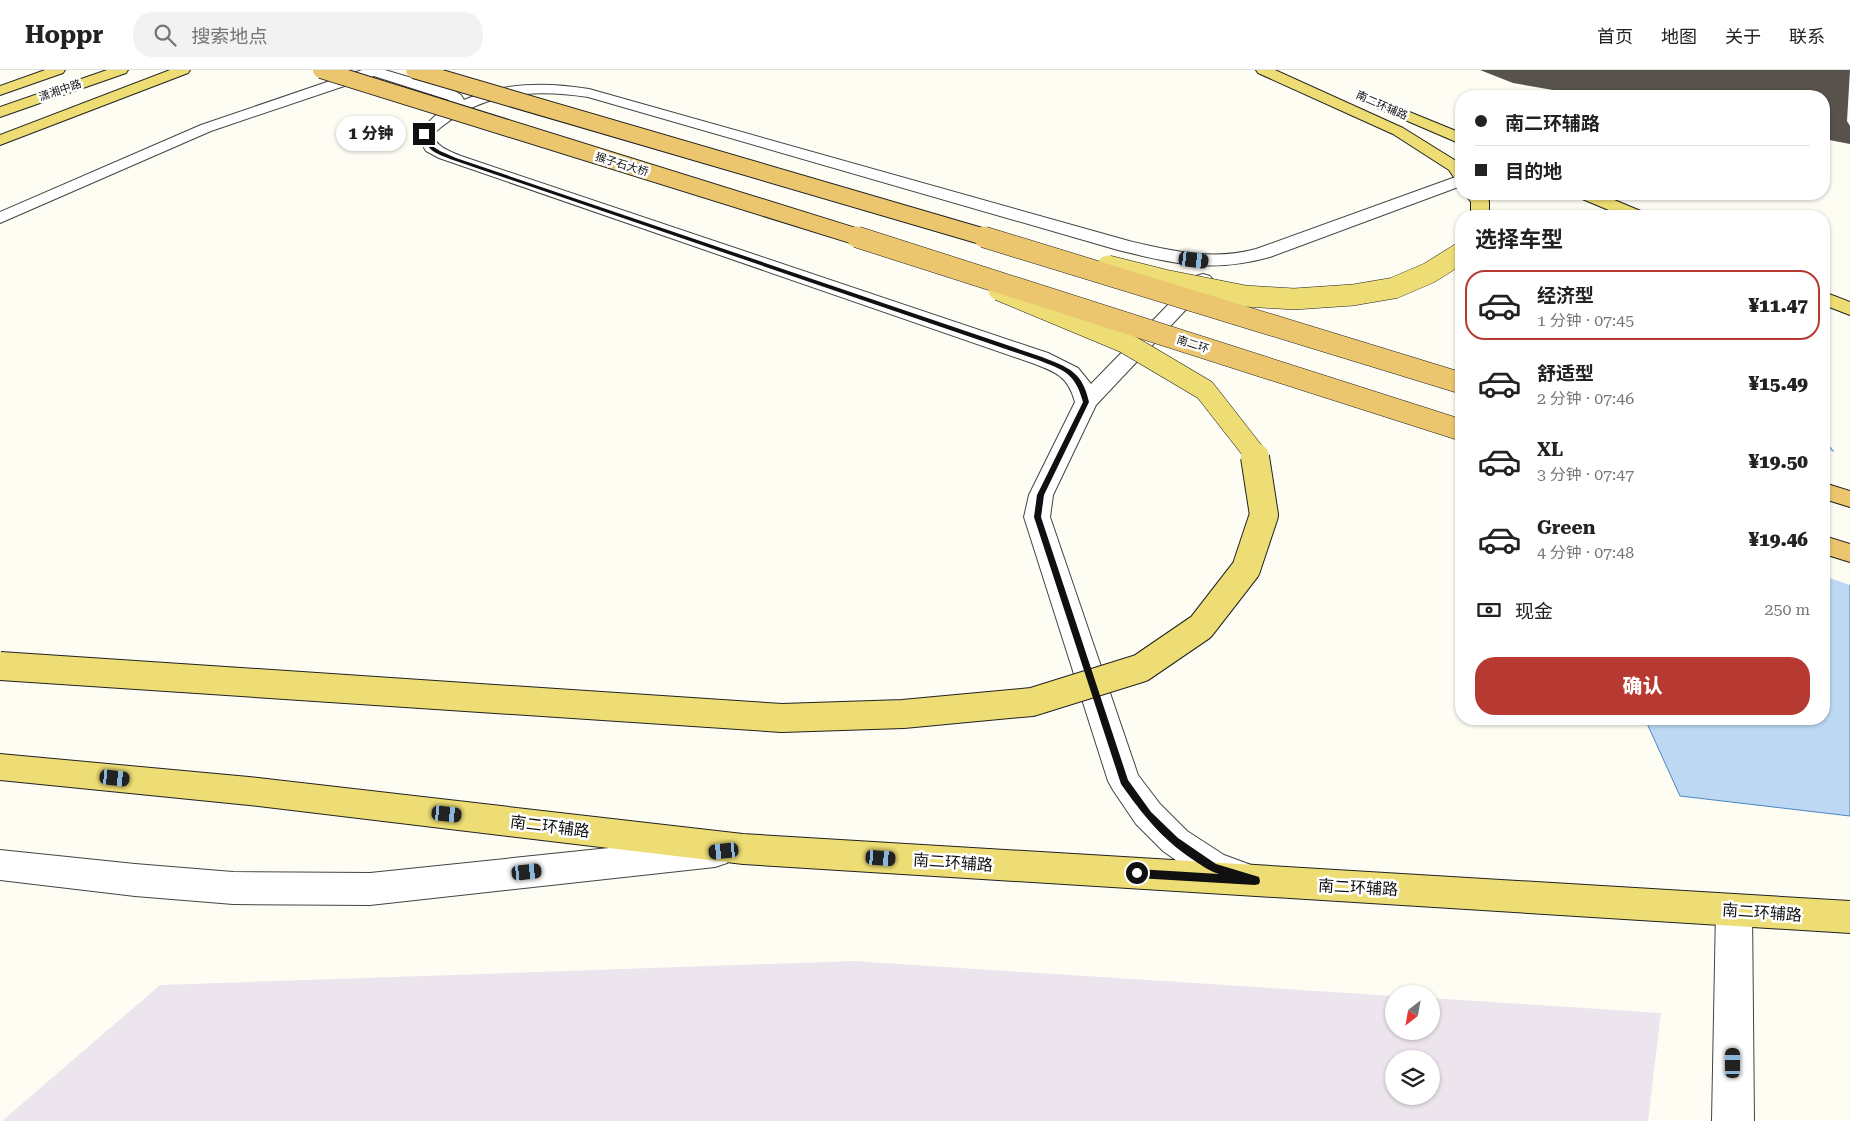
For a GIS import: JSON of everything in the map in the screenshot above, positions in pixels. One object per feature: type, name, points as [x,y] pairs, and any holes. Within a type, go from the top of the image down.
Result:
[{"type":"highway","name":"猴子石大桥","points":[[321,70],[924,258]]},
{"type":"highway","points":[[414,70],[958,229],[1455,382]]},
{"type":"highway","name":"南二环","points":[[924,258],[1455,428]]},
{"type":"highway","points":[[1830,493],[1850,499]]},
{"type":"highway","points":[[1830,547],[1850,553]]},
{"type":"main road","name":"潇湘中路","points":[[0,84],[45,70]]},
{"type":"main road","points":[[0,91],[58,70]]},
{"type":"main road","name":"潇湘中路","points":[[0,112],[121,70]]},
{"type":"main road","points":[[0,140],[183,70]]},
{"type":"main road","points":[[1262,70],[1398,131],[1455,167]]},
{"type":"main road","name":"南二环辅路","points":[[1365,97],[1455,136]]},
{"type":"main road","points":[[1600,200],[1623,210]]},
{"type":"main road","points":[[958,229],[1164,280],[1245,296],[1294,299],[1353,295],[1394,288],[1429,274],[1455,257]]},
{"type":"main road","points":[[0,666],[782,718],[903,714],[1032,702],[1142,668],[1201,627],[1246,569],[1264,515],[1255,454],[1205,390],[1124,342],[924,258]]},
{"type":"main road","points":[[1830,301],[1850,309]]},
{"type":"main road","name":"南二环辅路","points":[[0,767],[249,791],[744,849],[1850,917]]},
{"type":"street","points":[[0,218],[206,128],[373,70],[454,101],[528,88],[566,89],[589,93],[1125,246],[1183,258],[1221,262],[1263,253],[1455,182]]},
{"type":"street","points":[[454,101],[424,134],[427,144],[438,152],[1040,358],[1068,370],[1082,386],[1086,402]]},
{"type":"street","points":[[1221,262],[1086,402],[1041,495],[1038,517],[1124,782],[1148,814],[1174,841],[1213,867],[1255,881]]},
{"type":"street","points":[[0,865],[135,880],[234,888],[370,889],[744,849]]},
{"type":"street","points":[[1733,1121],[1734,910]]},
{"type":"shaded area","points":[[853,961],[1385,995],[1385,1040],[1440,1040],[1440,999],[1661,1013],[1648,1121],[2,1121],[160,985]]},
{"type":"water","points":[[1830,447],[1850,471],[1850,816],[1680,796],[1648,725],[1830,725]]},
{"type":"pier","points":[[1830,451],[1838,453],[1850,467],[1850,585],[1830,578]]},
{"type":"building","points":[[1480,70],[1850,70],[1847,121],[1850,126],[1850,144],[1830,140],[1830,90],[1553,90],[1513,83]]},
{"type":"route","points":[[424,134],[427,144],[438,152],[455,159],[1040,358],[1068,370],[1082,386],[1086,402],[1041,495],[1038,517],[1124,782],[1148,814],[1174,841],[1213,867],[1255,881],[1137,873]]}]
